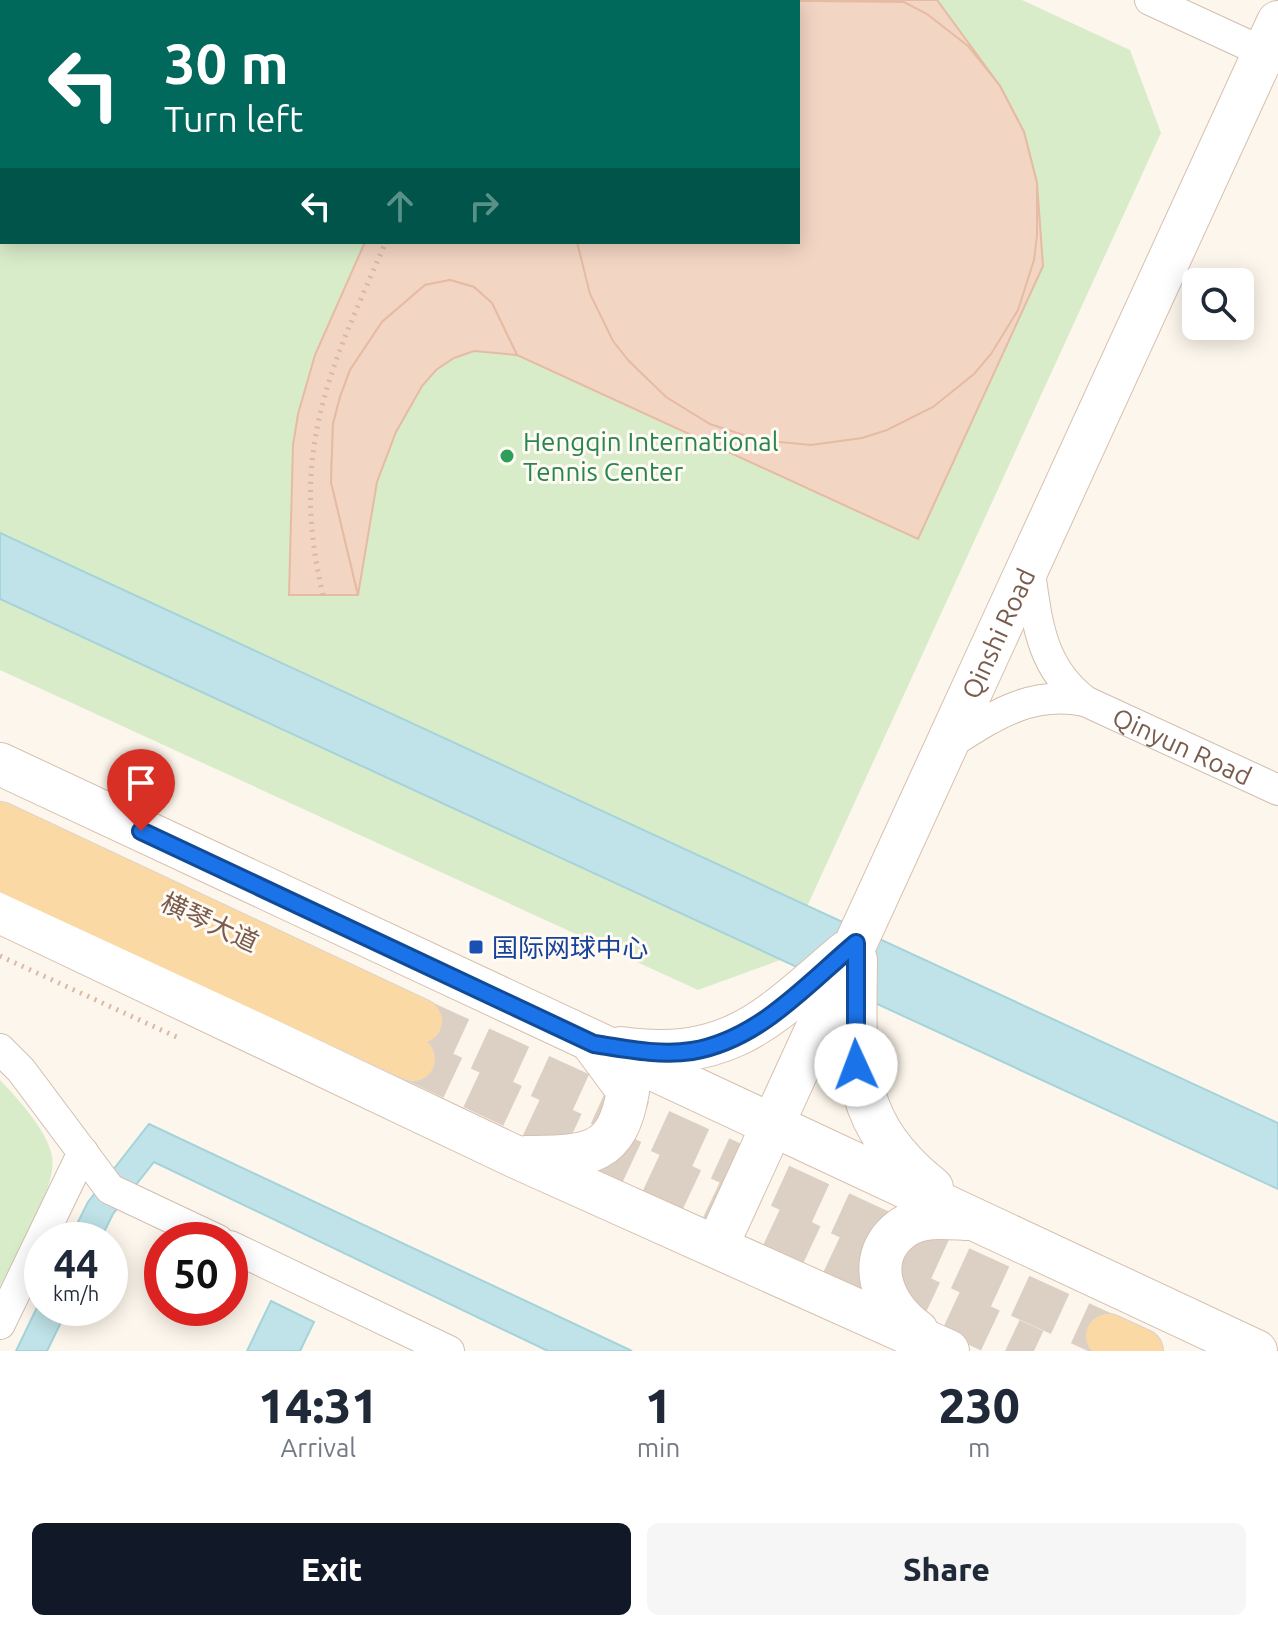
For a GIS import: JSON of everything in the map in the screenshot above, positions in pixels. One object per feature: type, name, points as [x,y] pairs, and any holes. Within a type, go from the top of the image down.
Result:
[{"type":"main road","name":"Qinshi Road","points":[[717,1246],[1273,44]]},
{"type":"main road","points":[[0,764],[1256,1351]]},
{"type":"main road","name":"横琴大道","points":[[0,824],[416,1040],[0,868]]},
{"type":"main road","points":[[12,920],[518,1158],[943,1348]]},
{"type":"main road","points":[[594,1044],[650,1052],[691,1051],[719,1044],[773,1015],[856,943]]},
{"type":"main road","points":[[856,943],[856,1065],[864,1098],[901,1163],[973,1220]]},
{"type":"main road","points":[[518,1158],[585,1153],[607,1142],[623,1120],[628,1091],[594,1044]]},
{"type":"main road","points":[[943,1348],[901,1320],[884,1295],[879,1270],[887,1246],[905,1226],[936,1217],[973,1220]]},
{"type":"street","points":[[1150,0],[1273,44]]},
{"type":"street","name":"Qinyun Road","points":[[1029,566],[1043,650],[1060,679],[1085,701],[1278,790]]},
{"type":"street","name":"Qinyun Road","points":[[946,746],[1019,703],[1052,697],[1085,701]]},
{"type":"street","points":[[0,1049],[21,1070],[110,1189],[181,1222]]},
{"type":"street","points":[[0,1324],[83,1152]]},
{"type":"street","points":[[248,1256],[407,1342],[449,1351]]},
{"type":"path","points":[[323,595],[315,562],[309,495],[315,428],[333,362],[385,244]]},
{"type":"green space","name":"Hengqin International Tennis Center","points":[[800,0],[1022,0],[1130,50],[1161,133],[783,959],[698,990],[0,670],[0,244],[800,244]]},
{"type":"green space","points":[[0,1080],[31,1115],[44,1136],[52,1156],[52,1170],[49,1186],[33,1222],[24,1222],[24,1242],[0,1287]]},
{"type":"water","points":[[0,533],[1278,1123],[1278,1189],[0,599]]},
{"type":"water","points":[[149,1124],[632,1351],[548,1351],[154,1162],[109,1222],[78,1222],[88,1202]]},
{"type":"water","points":[[271,1301],[314,1322],[300,1351],[247,1351]]},
{"type":"water","points":[[28,1326],[59,1326],[47,1351],[16,1351]]},
{"type":"building","points":[[800,0],[937,0],[1000,86],[1024,132],[1037,183],[1043,266],[918,539],[517,355],[492,303],[474,287],[450,280],[425,285],[382,322],[350,370],[340,397],[333,424],[331,482],[358,595],[289,595],[293,445],[298,414],[315,355],[364,244],[800,244]]},
{"type":"building","points":[[800,1],[904,2],[927,14],[968,46],[1000,86],[1024,132],[1037,183],[1037,235],[1034,260],[1018,310],[991,354],[974,374],[933,407],[887,430],[862,438],[811,445],[759,440],[710,424],[666,397],[629,361],[613,341],[590,294],[578,244],[800,244]]},
{"type":"building","points":[[450,280],[474,287],[492,303],[517,355],[474,351],[454,358],[436,370],[422,386],[396,432],[377,482],[358,595],[331,482],[333,424],[340,397],[350,370],[382,322],[425,285]]},
{"type":"tunnel","points":[[420,1021],[1108,1336]]},
{"type":"tunnel","points":[[413,1059],[1034,1351]]},
{"type":"place","name":"Hengqin International Tennis Center","points":[[507,456]]},
{"type":"place","name":"国际网球中心","points":[[476,947]]},
{"type":"route","points":[[141,831],[594,1044],[650,1052],[691,1051],[719,1044],[773,1015],[856,943],[856,1065]]}]
